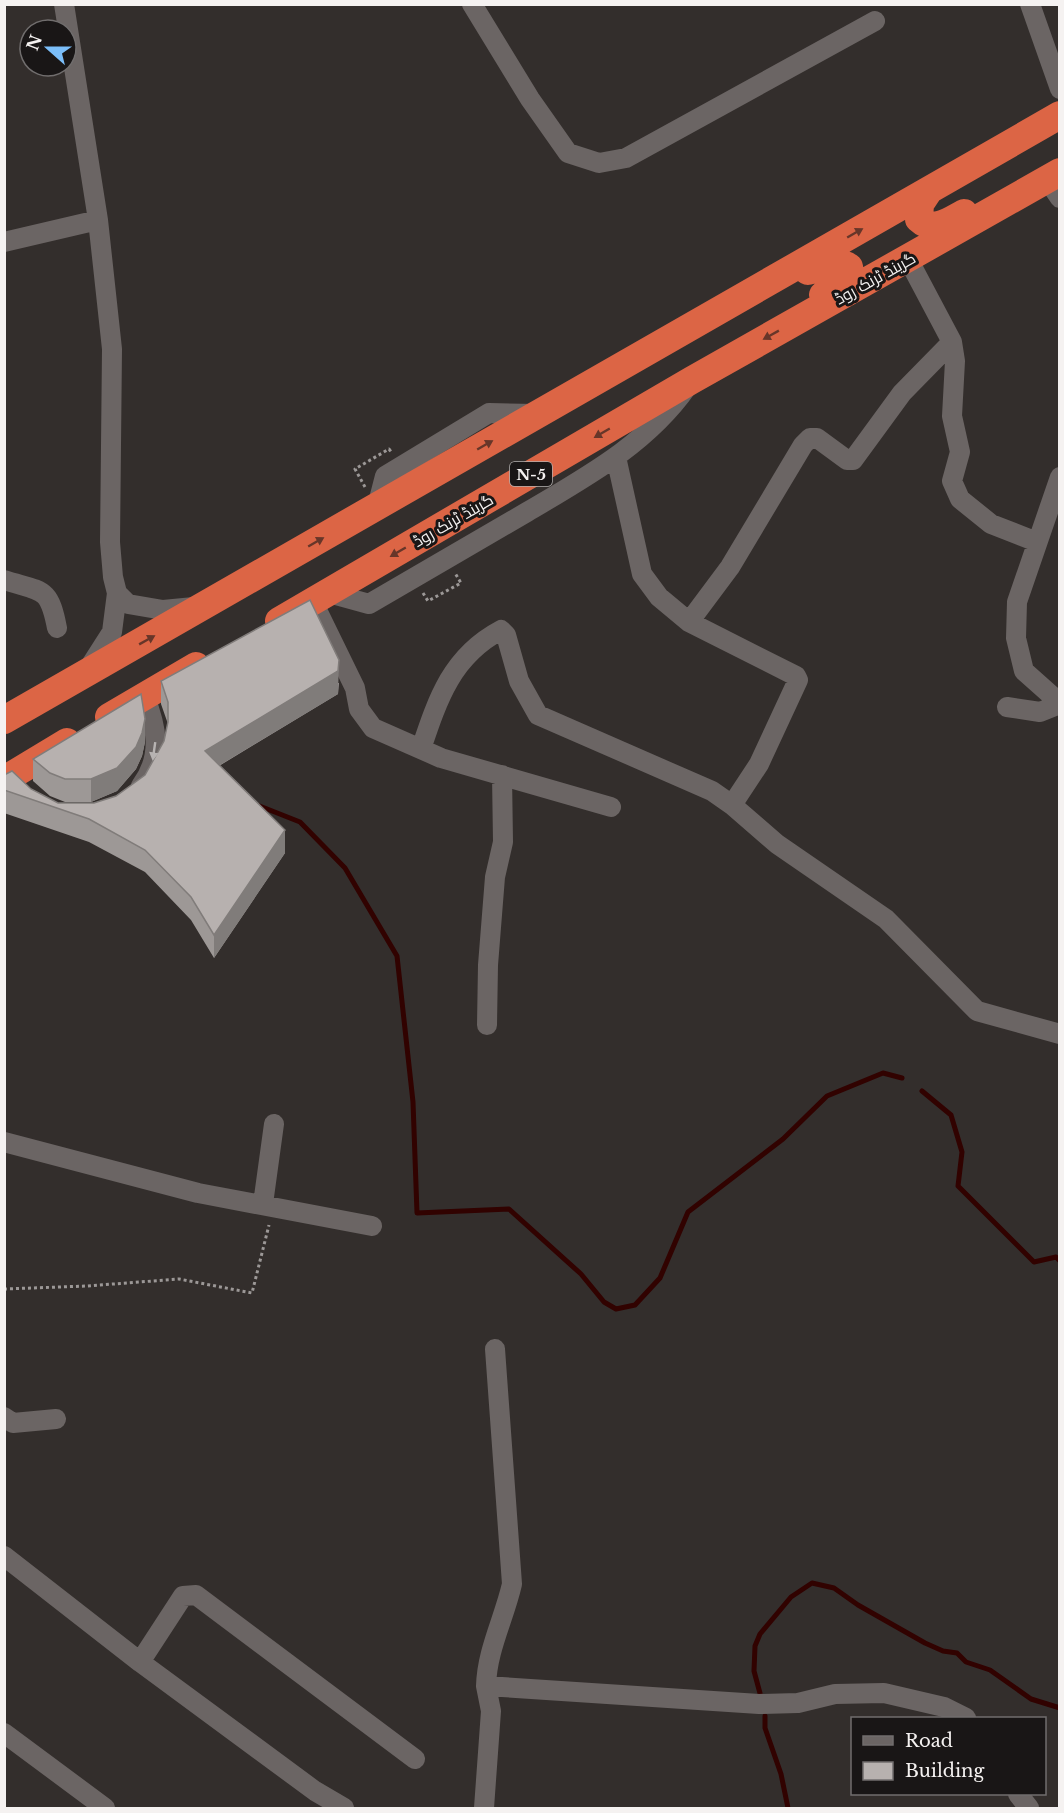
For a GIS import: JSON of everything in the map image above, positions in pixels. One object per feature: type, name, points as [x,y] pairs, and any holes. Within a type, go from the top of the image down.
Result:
[{"type":"highway","points":[[4,720],[209,605],[1059,115]]},
{"type":"highway","points":[[928,192],[920,204],[919,219],[924,224],[942,225],[1056,177]]},
{"type":"highway","name":"گرینڈ ٹرنک روڈ","points":[[253,635],[804,316],[1056,177]]},
{"type":"highway","points":[[675,336],[696,339],[801,273],[836,263],[844,263],[849,267],[850,273],[846,278],[817,300],[804,316]]},
{"type":"highway","points":[[14,782],[144,695],[224,651]]},
{"type":"street","points":[[64,4],[98,220],[112,350],[110,542],[112,577],[117,593],[112,632],[95,662],[79,678]]},
{"type":"street","points":[[472,4],[530,99],[568,153],[599,163],[626,158],[875,21]]},
{"type":"street","points":[[1029,4],[1059,90]]},
{"type":"street","points":[[4,242],[98,220]]},
{"type":"street","points":[[908,259],[952,342],[955,361],[952,416],[960,453],[952,481],[960,499],[991,524],[1037,542]]},
{"type":"street","points":[[689,622],[730,567],[803,445],[810,438],[817,438],[847,460],[853,460],[902,393],[952,342]]},
{"type":"street","points":[[611,807],[441,758],[373,728],[359,709],[355,688],[321,597],[369,604],[604,466],[667,415],[692,380]]},
{"type":"street","points":[[616,457],[642,574],[658,597],[689,622],[796,675],[798,680],[759,764],[732,805]]},
{"type":"street","points":[[1007,707],[1040,712],[1059,703],[1024,671],[1016,638],[1017,602],[1059,477]]},
{"type":"street","points":[[4,580],[43,592],[51,601],[57,628]]},
{"type":"street","points":[[117,593],[128,604],[148,609],[170,610],[209,605]]},
{"type":"street","points":[[421,749],[431,718],[458,664],[478,642],[501,630],[506,635],[519,681],[538,715],[712,791],[777,844],[886,919],[977,1011],[1059,1034]]},
{"type":"street","points":[[128,798],[143,784],[156,755],[156,724],[144,695]]},
{"type":"street","points":[[487,1025],[488,965],[495,877],[503,842],[502,775]]},
{"type":"street","points":[[268,1205],[274,1124]]},
{"type":"street","points":[[4,1142],[198,1193],[372,1226]]},
{"type":"street","points":[[484,1809],[491,1711],[486,1686],[487,1662],[505,1615],[512,1584],[495,1349]]},
{"type":"street","points":[[4,1417],[13,1423],[56,1419]]},
{"type":"street","points":[[4,1556],[140,1662],[315,1791],[344,1809]]},
{"type":"street","points":[[140,1662],[183,1596],[196,1595],[415,1759]]},
{"type":"street","points":[[486,1686],[759,1704],[798,1703],[836,1694],[884,1693],[944,1707],[962,1717]]},
{"type":"street","points":[[4,1733],[105,1809]]},
{"type":"street","points":[[1019,1795],[1029,1809]]},
{"type":"path","points":[[355,469],[390,449]]},
{"type":"path","points":[[428,602],[460,583]]},
{"type":"path","points":[[4,1289],[179,1279],[252,1293],[268,1205]]},
{"type":"building","points":[[310,600],[339,660],[338,671],[205,751],[285,830],[214,935],[191,897],[145,850],[89,819],[4,790],[4,775],[12,771],[31,789],[58,803],[94,803],[116,796],[145,775],[164,741],[168,722],[168,702],[161,681]]},
{"type":"building","points":[[141,694],[145,719],[142,733],[136,747],[117,768],[91,779],[65,779],[50,773],[33,759]]},
{"type":"waterway","points":[[257,805],[300,822],[345,868],[397,956],[413,1102],[417,1213],[509,1209],[581,1274],[604,1302],[616,1309],[635,1305],[660,1278],[688,1212],[783,1139],[827,1096],[883,1073],[902,1078]]},
{"type":"waterway","points":[[922,1091],[951,1115],[962,1152],[958,1186],[1034,1262],[1056,1257],[1060,1261]]},
{"type":"waterway","points":[[761,1697],[754,1671],[755,1646],[760,1634],[791,1597],[812,1583],[834,1588],[858,1605],[925,1643],[943,1651],[957,1653],[966,1662],[990,1670],[1031,1699],[1060,1708]]},
{"type":"waterway","points":[[765,1716],[765,1728],[781,1774],[788,1808]]}]
